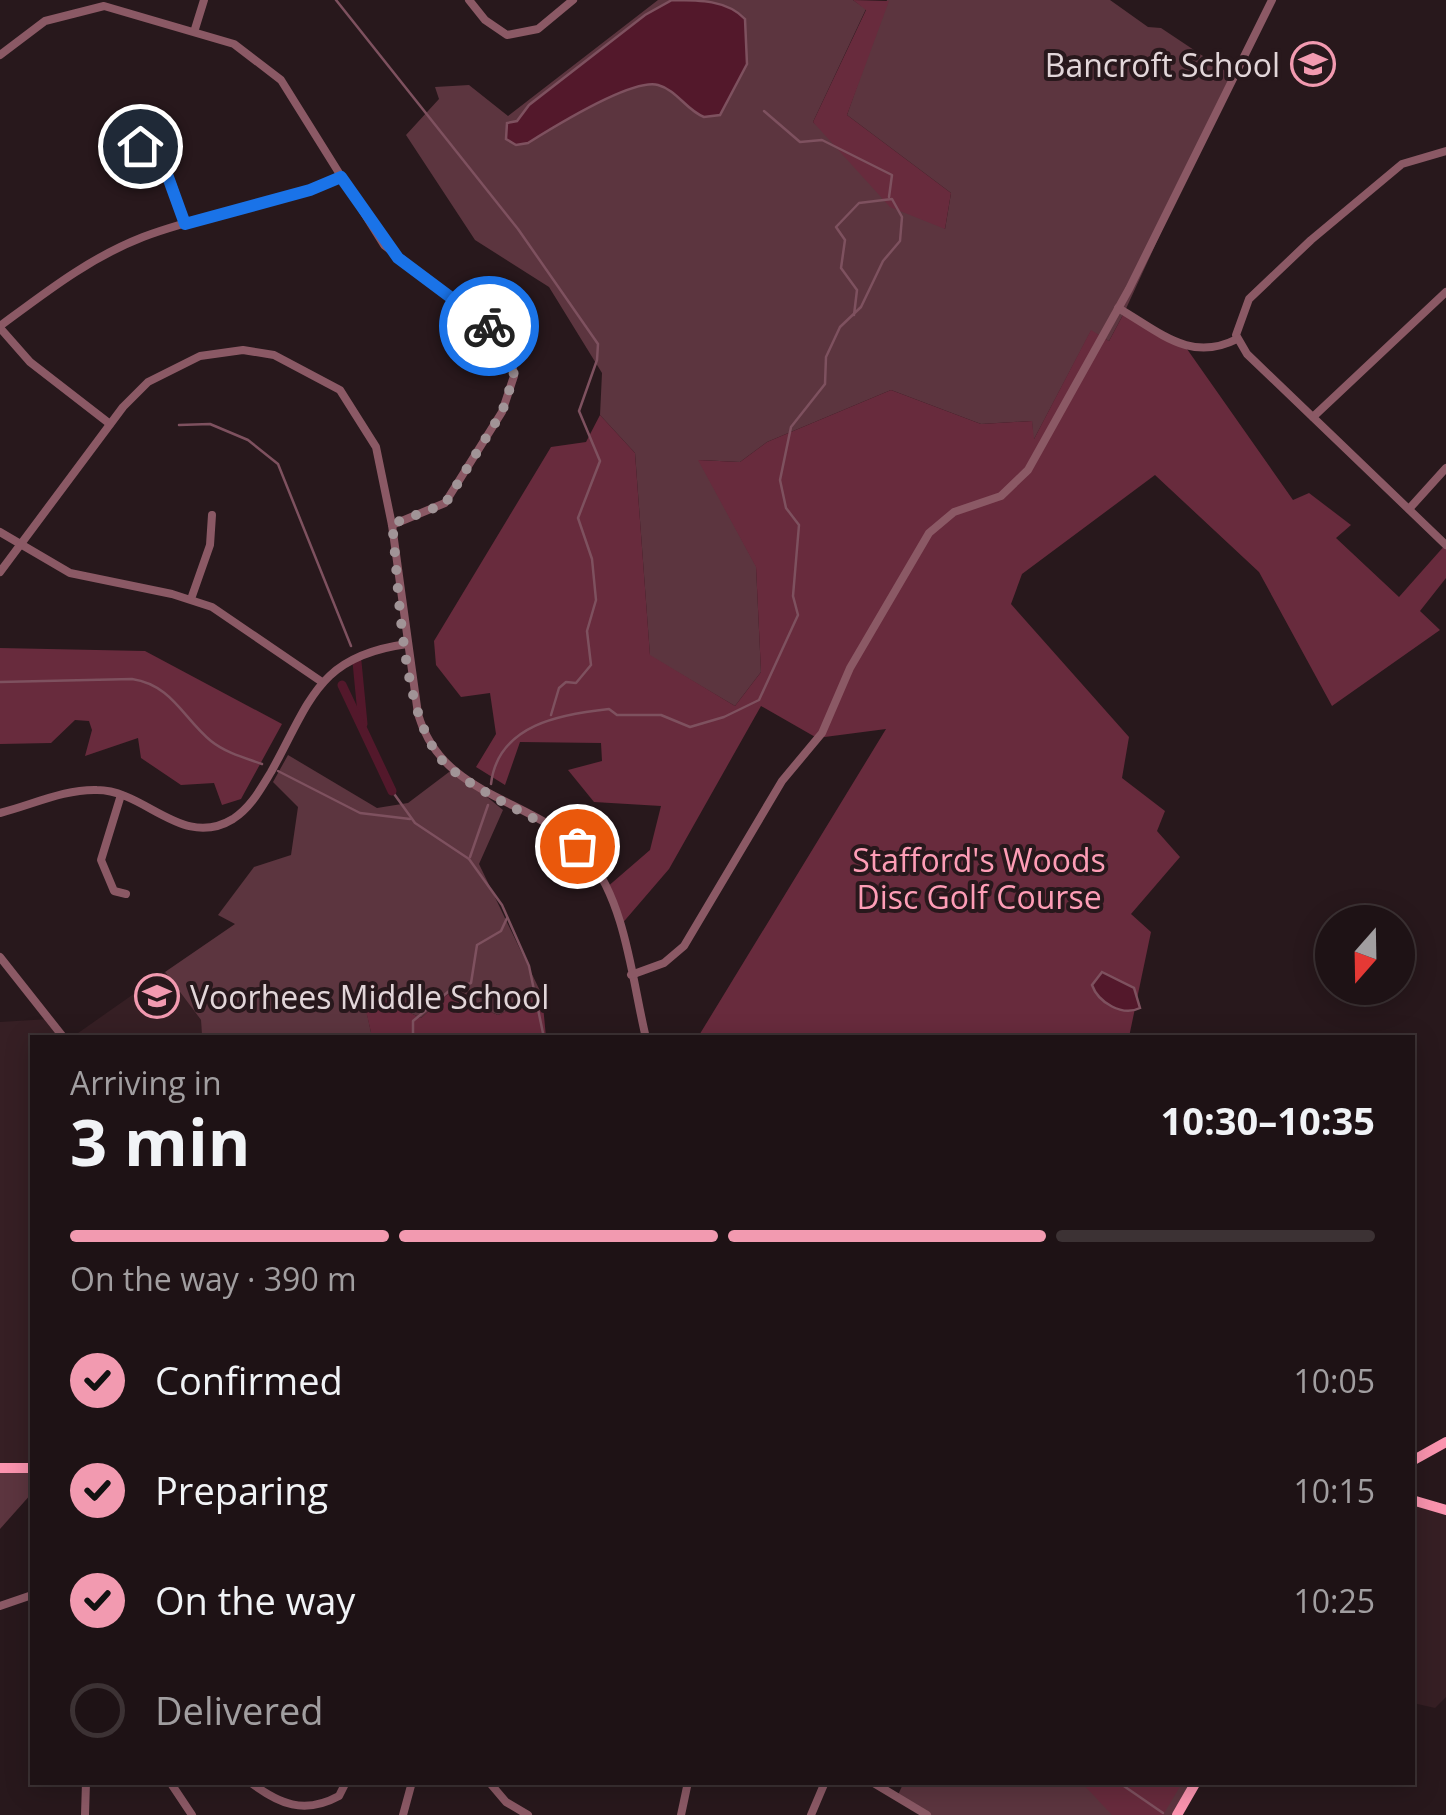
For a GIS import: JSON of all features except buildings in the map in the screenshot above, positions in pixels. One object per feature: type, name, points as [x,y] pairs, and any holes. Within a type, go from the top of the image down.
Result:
[{"type":"main road","points":[[1415,1461],[1446,1442]]},
{"type":"main road","points":[[0,1468],[30,1468]]},
{"type":"main road","points":[[1415,1497],[1446,1510]]},
{"type":"main road","points":[[1177,1815],[1194,1785]]},
{"type":"street","points":[[195,29],[204,0]]},
{"type":"street","points":[[469,0],[485,20],[507,35],[538,28],[573,0]]},
{"type":"street","points":[[630,975],[664,962],[684,946],[782,781],[822,732],[850,668],[929,533],[954,512],[1002,496],[1022,480],[1118,308],[1272,0]]},
{"type":"street","points":[[0,55],[45,22],[91,7],[132,11],[234,44],[268,66],[384,244],[423,279],[487,324],[512,362],[509,397],[458,489],[434,511],[392,524]]},
{"type":"street","points":[[104,146],[140,146],[158,157],[185,224]]},
{"type":"street","points":[[1446,151],[1402,164],[1249,299],[1236,324],[1238,339],[1247,354],[1446,544]]},
{"type":"street","points":[[110,424],[30,362],[0,327],[104,254],[185,224],[310,190],[341,177]]},
{"type":"street","points":[[1313,417],[1446,292]]},
{"type":"street","points":[[1118,308],[1196,350],[1217,349],[1238,339]]},
{"type":"street","points":[[0,572],[110,424],[148,382],[200,356],[243,350],[285,359],[340,390],[364,423],[382,465],[418,714],[433,749],[472,784],[568,840],[589,859],[609,890],[645,1035]]},
{"type":"street","points":[[1409,509],[1446,468]]},
{"type":"street","points":[[191,599],[210,545],[212,514]]},
{"type":"street","points":[[0,532],[18,545],[90,579],[191,599],[229,618],[322,682]]},
{"type":"street","points":[[0,813],[78,791],[121,795],[178,824],[205,830],[225,824],[257,796],[322,682],[356,654],[407,644]]},
{"type":"street","points":[[121,795],[101,860],[114,891],[126,894]]},
{"type":"street","points":[[0,957],[62,1035]]},
{"type":"street","points":[[0,1606],[30,1597]]},
{"type":"street","points":[[85,1815],[86,1785]]},
{"type":"street","points":[[172,1785],[189,1814]]},
{"type":"street","points":[[255,1785],[287,1805],[306,1808],[339,1796],[344,1785]]},
{"type":"street","points":[[403,1815],[411,1785]]},
{"type":"street","points":[[492,1785],[506,1802],[528,1815]]},
{"type":"street","points":[[681,1815],[687,1785]]},
{"type":"street","points":[[811,1815],[824,1785]]},
{"type":"street","points":[[877,1785],[927,1815]]},
{"type":"shaded area","points":[[658,0],[853,0],[866,9],[813,122],[945,229],[951,193],[847,115],[887,0],[1110,0],[1233,76],[1109,341],[1091,331],[1033,441],[1032,421],[981,424],[891,390],[767,442],[740,462],[699,460],[756,566],[761,672],[735,706],[650,656],[635,453],[600,415],[602,373],[549,287],[475,240],[406,135],[439,99],[435,87],[469,85],[508,116]]},
{"type":"shaded area","points":[[672,0],[721,5],[745,19],[747,64],[720,115],[704,117],[665,88],[646,85],[592,106],[528,143],[516,145],[506,139],[507,123],[517,121],[529,105],[645,15]]},
{"type":"shaded area","points":[[288,755],[377,808],[408,803],[453,769],[503,810],[479,864],[542,995],[498,1015],[448,994],[421,1018],[362,990],[372,1035],[202,1035],[201,1020],[165,972],[235,924],[218,915],[254,867],[291,855],[298,807],[273,782]]},
{"type":"shaded area","name":"Voorhees Middle School","points":[[165,972],[201,1020],[202,1035],[75,1035]]},
{"type":"shaded area","points":[[1102,972],[1134,988],[1140,1008],[1118,1009],[1100,997],[1092,985]]},
{"type":"shaded area","points":[[49,1019],[62,1035],[30,1035],[30,1468],[0,1468],[0,1022]]},
{"type":"shaded area","points":[[0,1468],[30,1468],[30,1495],[0,1529]]},
{"type":"shaded area","points":[[1415,1501],[1446,1510],[1446,1697],[1435,1708],[1415,1703]]},
{"type":"shaded area","points":[[903,1785],[1195,1785],[1177,1815],[927,1815],[897,1797]]},
{"type":"green space","points":[[853,0],[889,1],[847,115],[951,193],[945,229],[890,207],[813,122],[866,10]]},
{"type":"green space","name":"Stafford's Woods Disc Golf Course","points":[[1124,313],[1187,349],[1293,500],[1309,493],[1351,525],[1336,538],[1399,597],[1446,544],[1446,578],[1420,611],[1440,630],[1332,706],[1259,572],[1155,475],[1022,574],[1011,604],[1129,737],[1122,778],[1165,811],[1157,831],[1180,857],[1131,914],[1151,932],[1129,1035],[699,1035],[886,729],[817,738],[761,706],[669,869],[620,926],[606,888],[650,850],[661,806],[594,802],[568,770],[602,761],[601,743],[520,742],[505,785],[476,767],[496,734],[490,693],[461,697],[436,665],[434,641],[551,447],[586,442],[600,415],[635,453],[650,655],[735,706],[761,672],[756,567],[698,460],[740,462],[767,442],[891,390],[981,424],[1032,421],[1034,439],[1091,330],[1109,341]]},
{"type":"green space","points":[[0,648],[145,651],[282,724],[241,799],[222,805],[214,783],[181,785],[141,758],[138,738],[85,756],[92,730],[89,721],[75,720],[51,743],[0,744]]},
{"type":"green space","points":[[361,989],[421,1018],[448,994],[498,1015],[542,995],[546,1035],[372,1035]]},
{"type":"green space","points":[[1084,1785],[1181,1785],[1163,1815],[1112,1815]]},
{"type":"waterway","points":[[336,0],[518,229],[598,344],[597,360],[579,411],[600,461],[578,518],[592,559],[596,600],[587,631],[591,665],[576,683],[566,682],[559,688],[551,715]]},
{"type":"waterway","points":[[764,111],[800,142],[822,140],[892,175],[889,197]]},
{"type":"waterway","points":[[491,784],[496,764],[506,748],[519,735],[553,719],[609,709],[617,715],[661,715],[690,727],[724,717],[759,700],[798,615],[793,596],[799,525],[786,508],[780,480],[791,427],[825,384],[826,357],[840,327],[861,307],[883,261],[900,241],[902,217],[892,199],[859,203],[836,227],[845,240],[841,268],[857,290],[854,315]]},
{"type":"waterway","points":[[179,425],[210,424],[248,440],[278,464],[351,646]]},
{"type":"waterway","points":[[357,662],[363,724]]},
{"type":"waterway","points":[[0,682],[146,682],[167,695],[217,745],[262,764]]},
{"type":"waterway","points":[[342,685],[392,791]]},
{"type":"waterway","points":[[278,771],[360,813],[410,819]]},
{"type":"waterway","points":[[392,791],[415,823],[469,859],[502,905],[529,966],[543,1035]]},
{"type":"waterway","points":[[470,857],[488,805]]},
{"type":"waterway","points":[[413,1035],[413,1021],[449,991],[471,983],[477,945],[501,931],[507,918]]},
{"type":"waterway","points":[[1122,1785],[1163,1813]]},
{"type":"way so far","points":[[489,326],[506,347],[512,362],[514,376],[502,412],[458,489],[445,504],[392,524],[418,714],[426,738],[450,768],[577,846]]},
{"type":"place","name":"Bancroft School","points":[[1313,64]]},
{"type":"place","name":"Voorhees Middle School","points":[[157,996]]},
{"type":"route","points":[[140,146],[152,151],[164,166],[185,224],[310,190],[341,177],[384,244],[423,279],[489,326]]}]
